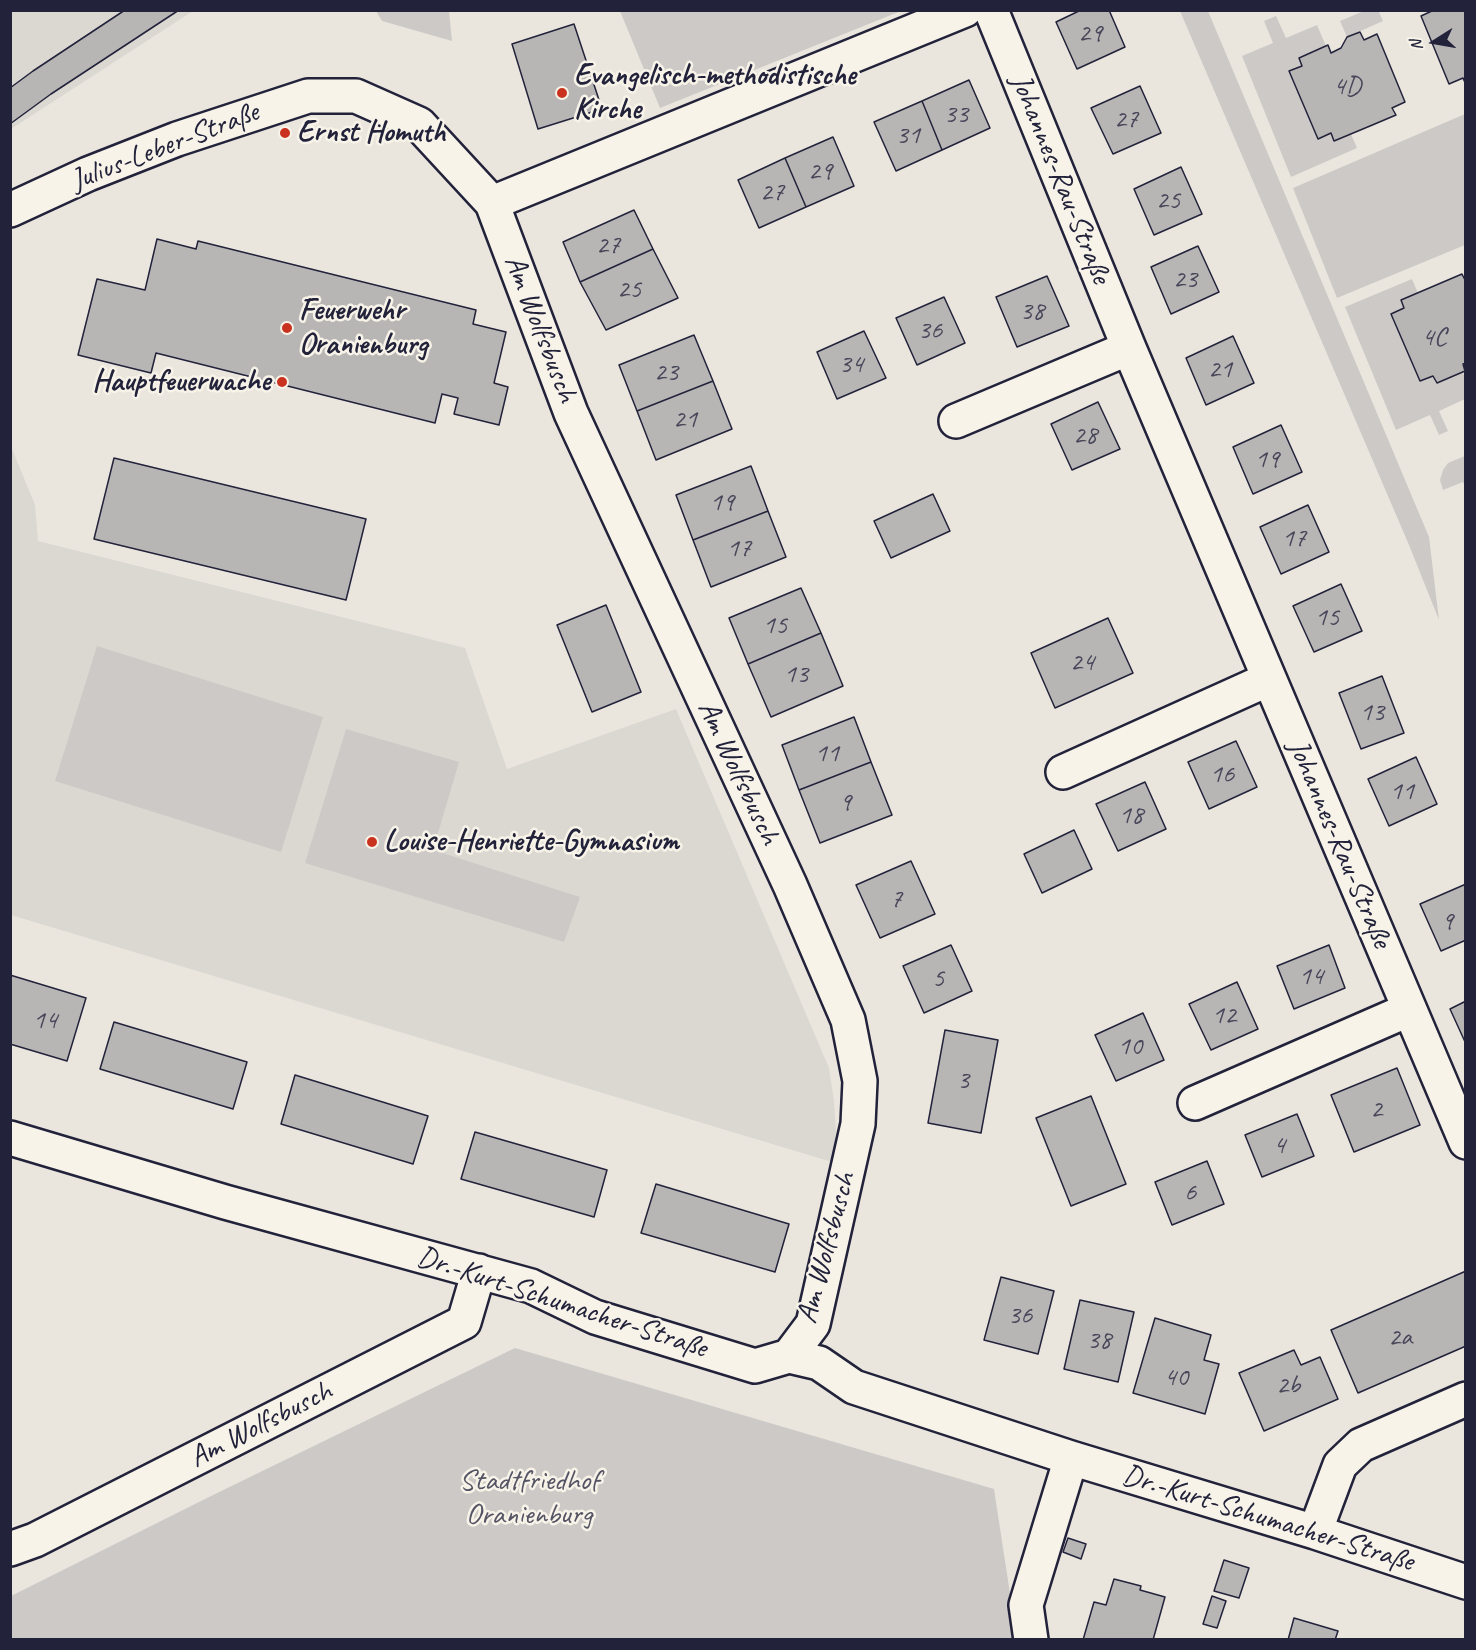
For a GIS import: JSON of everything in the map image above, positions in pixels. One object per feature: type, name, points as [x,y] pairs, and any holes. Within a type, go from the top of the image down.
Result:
[{"type":"street","points":[[492,203],[965,10]]},
{"type":"street","name":"Johannes-Rau-Straße","points":[[991,10],[1129,348],[1408,1010],[1466,1142]]},
{"type":"street","name":"Julius-Leber-Straße","points":[[10,210],[88,174],[177,139],[308,96],[356,96],[419,124],[492,203]]},
{"type":"street","name":"Am Wolfsbusch","points":[[492,203],[571,413],[790,885],[848,1020],[860,1081],[858,1124],[813,1324],[789,1356]]},
{"type":"street","points":[[956,421],[1129,348]]},
{"type":"street","points":[[1063,772],[1269,679]]},
{"type":"street","points":[[1195,1102],[1408,1010]]},
{"type":"street","name":"Dr.-Kurt-Schumacher-Straße","points":[[10,1138],[225,1202],[531,1286],[595,1317],[755,1366],[789,1356],[819,1363],[854,1388],[1071,1458],[1315,1532],[1466,1582]]},
{"type":"street","name":"Am Wolfsbusch","points":[[10,1549],[35,1540],[464,1322],[479,1271]]},
{"type":"street","points":[[1315,1532],[1340,1465],[1361,1445],[1466,1399]]},
{"type":"street","points":[[1031,1640],[1026,1605],[1071,1458]]},
{"type":"shaded area","points":[[11,11],[193,11],[11,129]]},
{"type":"shaded area","name":"Louise-Henriette-Gymnasium","points":[[10,444],[35,505],[38,541],[465,648],[507,769],[676,709],[829,1068],[836,1132],[832,1162],[11,915]]},
{"type":"green space","points":[[1378,10],[1383,21],[1347,37],[1340,21],[1364,11]]},
{"type":"green space","points":[[376,11],[449,11],[452,41],[382,21]]},
{"type":"green space","points":[[620,11],[901,11],[660,108]]},
{"type":"green space","points":[[1180,11],[1208,11],[1429,537],[1439,620],[1409,545]]},
{"type":"green space","points":[[1276,16],[1286,38],[1317,25],[1326,46],[1299,57],[1302,66],[1290,71],[1317,138],[1331,133],[1334,141],[1351,134],[1357,148],[1291,177],[1242,56],[1273,43],[1264,21]]},
{"type":"green space","points":[[1465,114],[1465,245],[1337,298],[1293,188]]},
{"type":"green space","points":[[1412,279],[1418,293],[1401,300],[1404,308],[1392,314],[1420,381],[1433,376],[1438,383],[1463,372],[1465,379],[1465,399],[1439,411],[1448,431],[1439,435],[1430,415],[1396,430],[1345,307]]},
{"type":"green space","points":[[1465,456],[1465,487],[1463,482],[1443,490],[1440,480],[1443,470],[1448,463]]},
{"type":"green space","points":[[97,646],[323,717],[281,852],[55,781]]},
{"type":"green space","points":[[346,729],[459,762],[433,850],[580,897],[564,942],[305,863]]},
{"type":"green space","name":"Stadtfriedhof Oranienburg","points":[[515,1348],[994,1489],[1017,1639],[11,1640],[11,1596]]},
{"type":"building","points":[[125,10],[179,10],[51,94],[10,124],[10,88]]},
{"type":"building","points":[[1081,10],[1109,10],[1125,47],[1077,69],[1056,22]]},
{"type":"building","points":[[1434,10],[1466,10],[1466,85],[1463,78],[1449,84],[1421,16]]},
{"type":"building","name":"Evangelisch-methodistische Kirche","points":[[574,24],[602,109],[538,129],[512,44]]},
{"type":"building","points":[[1360,32],[1364,40],[1377,34],[1405,102],[1392,108],[1396,115],[1334,141],[1331,133],[1318,139],[1289,71],[1302,66],[1299,58],[1328,45],[1331,53],[1341,48],[1347,37]]},
{"type":"building","points":[[969,80],[990,128],[942,150],[922,101]]},
{"type":"building","points":[[1140,86],[1161,133],[1113,154],[1091,108]]},
{"type":"building","points":[[922,101],[942,150],[896,171],[874,122]]},
{"type":"building","points":[[833,137],[854,186],[806,207],[785,158]]},
{"type":"building","points":[[785,158],[806,207],[759,228],[738,180]]},
{"type":"building","points":[[1181,167],[1202,214],[1154,235],[1134,189]]},
{"type":"building","points":[[634,210],[653,249],[580,282],[563,242]]},
{"type":"building","name":"Feuerwehr Oranienburg","points":[[157,239],[196,249],[198,241],[476,310],[473,324],[506,332],[494,383],[508,387],[499,425],[454,414],[458,398],[442,394],[435,423],[156,353],[151,373],[78,355],[97,279],[145,290]]},
{"type":"building","points":[[1198,246],[1219,292],[1171,314],[1151,267]]},
{"type":"building","points":[[653,249],[678,298],[606,330],[580,282]]},
{"type":"building","points":[[1462,274],[1466,282],[1466,363],[1463,364],[1465,371],[1437,383],[1433,376],[1420,381],[1391,314],[1404,308],[1401,300]]},
{"type":"building","points":[[1047,276],[1069,326],[1017,347],[996,297]]},
{"type":"building","points":[[944,297],[965,343],[917,365],[896,318]]},
{"type":"building","points":[[864,331],[886,378],[837,399],[817,352]]},
{"type":"building","points":[[694,335],[713,381],[637,411],[619,365]]},
{"type":"building","points":[[1233,336],[1254,383],[1206,405],[1186,358]]},
{"type":"building","points":[[713,381],[732,429],[656,460],[637,411]]},
{"type":"building","points":[[1098,402],[1120,449],[1072,470],[1051,424]]},
{"type":"building","points":[[1281,425],[1302,472],[1253,494],[1233,447]]},
{"type":"building","points":[[114,458],[366,519],[346,600],[94,539]]},
{"type":"building","points":[[751,466],[768,511],[693,540],[676,495]]},
{"type":"building","points":[[933,494],[950,531],[891,558],[874,521]]},
{"type":"building","points":[[1308,505],[1329,552],[1281,574],[1260,527]]},
{"type":"building","points":[[768,511],[786,557],[711,587],[693,540]]},
{"type":"building","points":[[1341,584],[1362,631],[1314,652],[1293,606]]},
{"type":"building","points":[[801,588],[821,633],[748,664],[729,618]]},
{"type":"building","points":[[606,605],[641,692],[592,712],[557,625]]},
{"type":"building","points":[[1108,618],[1133,673],[1055,708],[1031,653]]},
{"type":"building","points":[[821,633],[843,686],[771,717],[748,664]]},
{"type":"building","points":[[1382,676],[1404,733],[1361,749],[1339,693]]},
{"type":"building","points":[[854,717],[871,762],[799,790],[782,745]]},
{"type":"building","points":[[1236,741],[1257,787],[1209,809],[1188,762]]},
{"type":"building","points":[[1416,757],[1437,804],[1389,826],[1368,779]]},
{"type":"building","points":[[871,762],[892,815],[820,843],[799,790]]},
{"type":"building","points":[[1145,782],[1166,829],[1118,851],[1096,804]]},
{"type":"building","points":[[1074,830],[1092,869],[1042,893],[1024,854]]},
{"type":"building","points":[[911,861],[935,914],[880,938],[856,885]]},
{"type":"building","points":[[1466,884],[1466,940],[1441,951],[1420,904]]},
{"type":"building","points":[[951,945],[972,991],[924,1013],[903,966]]},
{"type":"building","points":[[1329,945],[1345,988],[1294,1009],[1277,966]]},
{"type":"building","points":[[10,975],[86,998],[67,1061],[10,1044]]},
{"type":"building","points":[[1237,982],[1258,1029],[1211,1050],[1189,1004]]},
{"type":"building","points":[[1466,1001],[1466,1044],[1450,1009]]},
{"type":"building","points":[[1143,1013],[1164,1060],[1116,1081],[1095,1035]]},
{"type":"building","points":[[114,1022],[247,1062],[233,1109],[100,1069]]},
{"type":"building","points":[[945,1030],[998,1040],[981,1133],[928,1123]]},
{"type":"building","points":[[1397,1068],[1420,1125],[1354,1152],[1331,1095]]},
{"type":"building","points":[[295,1075],[428,1116],[413,1164],[281,1124]]},
{"type":"building","points":[[1091,1096],[1126,1184],[1071,1206],[1036,1118]]},
{"type":"building","points":[[1297,1114],[1314,1156],[1262,1177],[1245,1135]]},
{"type":"building","points":[[475,1132],[607,1170],[594,1217],[461,1179]]},
{"type":"building","points":[[1207,1161],[1224,1204],[1172,1225],[1155,1182]]},
{"type":"building","points":[[656,1184],[789,1224],[775,1272],[641,1233]]},
{"type":"building","points":[[1466,1271],[1466,1346],[1358,1393],[1331,1330]]},
{"type":"building","points":[[1001,1277],[1054,1291],[1038,1354],[984,1340]]},
{"type":"building","points":[[1080,1300],[1134,1312],[1118,1382],[1064,1369]]},
{"type":"building","points":[[1155,1318],[1211,1335],[1204,1360],[1219,1364],[1205,1414],[1133,1393]]},
{"type":"building","points":[[1294,1350],[1301,1365],[1320,1357],[1338,1399],[1264,1431],[1239,1373]]},
{"type":"building","points":[[1068,1538],[1086,1544],[1081,1559],[1063,1552]]},
{"type":"building","points":[[1224,1560],[1249,1568],[1239,1598],[1214,1591]]},
{"type":"building","points":[[1114,1579],[1141,1586],[1140,1590],[1165,1597],[1153,1640],[1083,1640],[1094,1602],[1106,1605]]},
{"type":"building","points":[[1212,1596],[1226,1601],[1217,1628],[1203,1624]]},
{"type":"building","points":[[1294,1618],[1338,1631],[1335,1640],[1288,1640]]},
{"type":"place","name":"Evangelisch-methodistische Kirche","points":[[562,93]]},
{"type":"place","name":"Ernst Homuth","points":[[285,133]]},
{"type":"place","name":"Feuerwehr Oranienburg","points":[[287,328]]},
{"type":"place","name":"Hauptfeuerwache","points":[[282,382]]},
{"type":"place","name":"Louise-Henriette-Gymnasium","points":[[372,842]]}]
